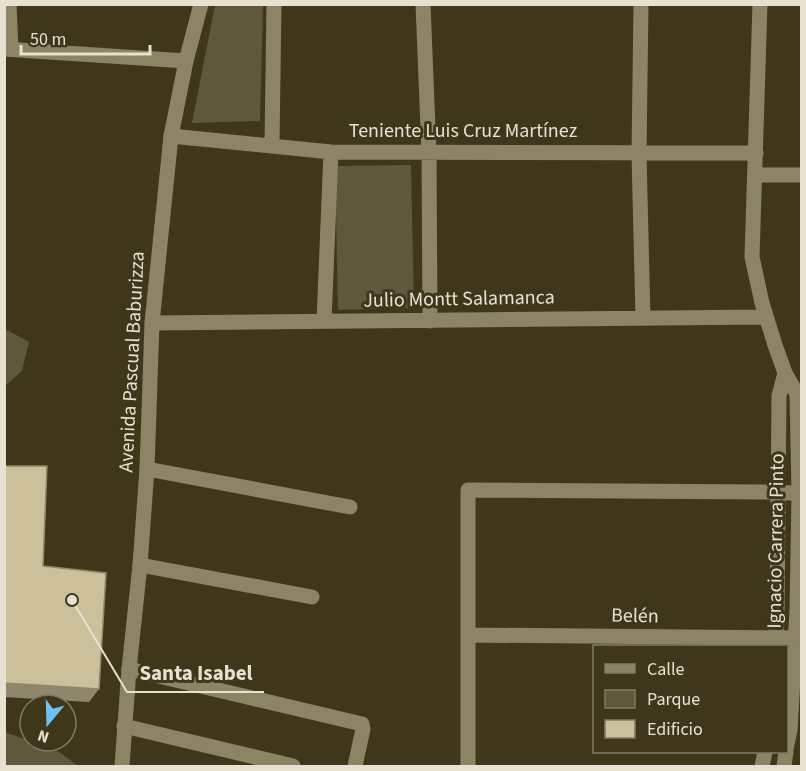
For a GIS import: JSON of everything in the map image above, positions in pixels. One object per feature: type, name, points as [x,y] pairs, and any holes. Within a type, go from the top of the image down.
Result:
[{"type":"street","points":[[9,4],[8,49],[186,61]]},
{"type":"street","name":"Avenida Pascual Baburizza","points":[[120,766],[147,469],[152,323],[171,136],[186,61],[201,4]]},
{"type":"street","points":[[272,144],[274,4]]},
{"type":"street","points":[[423,4],[429,152],[429,321]]},
{"type":"street","points":[[641,4],[639,154],[643,317]]},
{"type":"street","name":"Ignacio Carrera Pinto","points":[[760,4],[752,257],[766,317],[784,373],[797,394],[800,494],[799,638],[788,733]]},
{"type":"street","name":"Teniente Luis Cruz Martínez","points":[[171,136],[272,144],[331,152],[756,153]]},
{"type":"street","points":[[324,321],[331,152]]},
{"type":"street","points":[[755,175],[801,175]]},
{"type":"street","name":"Julio Montt Salamanca","points":[[152,323],[766,317]]},
{"type":"street","name":"Ignacio Carrera Pinto","points":[[775,642],[779,396],[784,373]]},
{"type":"street","points":[[147,469],[350,507]]},
{"type":"street","points":[[468,766],[468,490],[800,494]]},
{"type":"street","points":[[140,565],[312,597]]},
{"type":"street","name":"Belén","points":[[468,635],[775,642],[799,638]]},
{"type":"street","points":[[129,669],[362,724],[363,729],[355,766]]},
{"type":"street","points":[[124,726],[293,766]]},
{"type":"green space","points":[[215,5],[263,5],[260,121],[192,123]]},
{"type":"green space","points":[[411,165],[414,308],[338,310],[335,166]]},
{"type":"green space","points":[[5,329],[29,342],[22,371],[5,386]]},
{"type":"green space","points":[[4,732],[18,737],[18,753],[60,753],[78,766],[5,766]]},
{"type":"building","points":[[4,466],[47,466],[43,566],[106,573],[99,689],[4,683]]},
{"type":"place","name":"Santa Isabel","points":[[72,600]]}]
